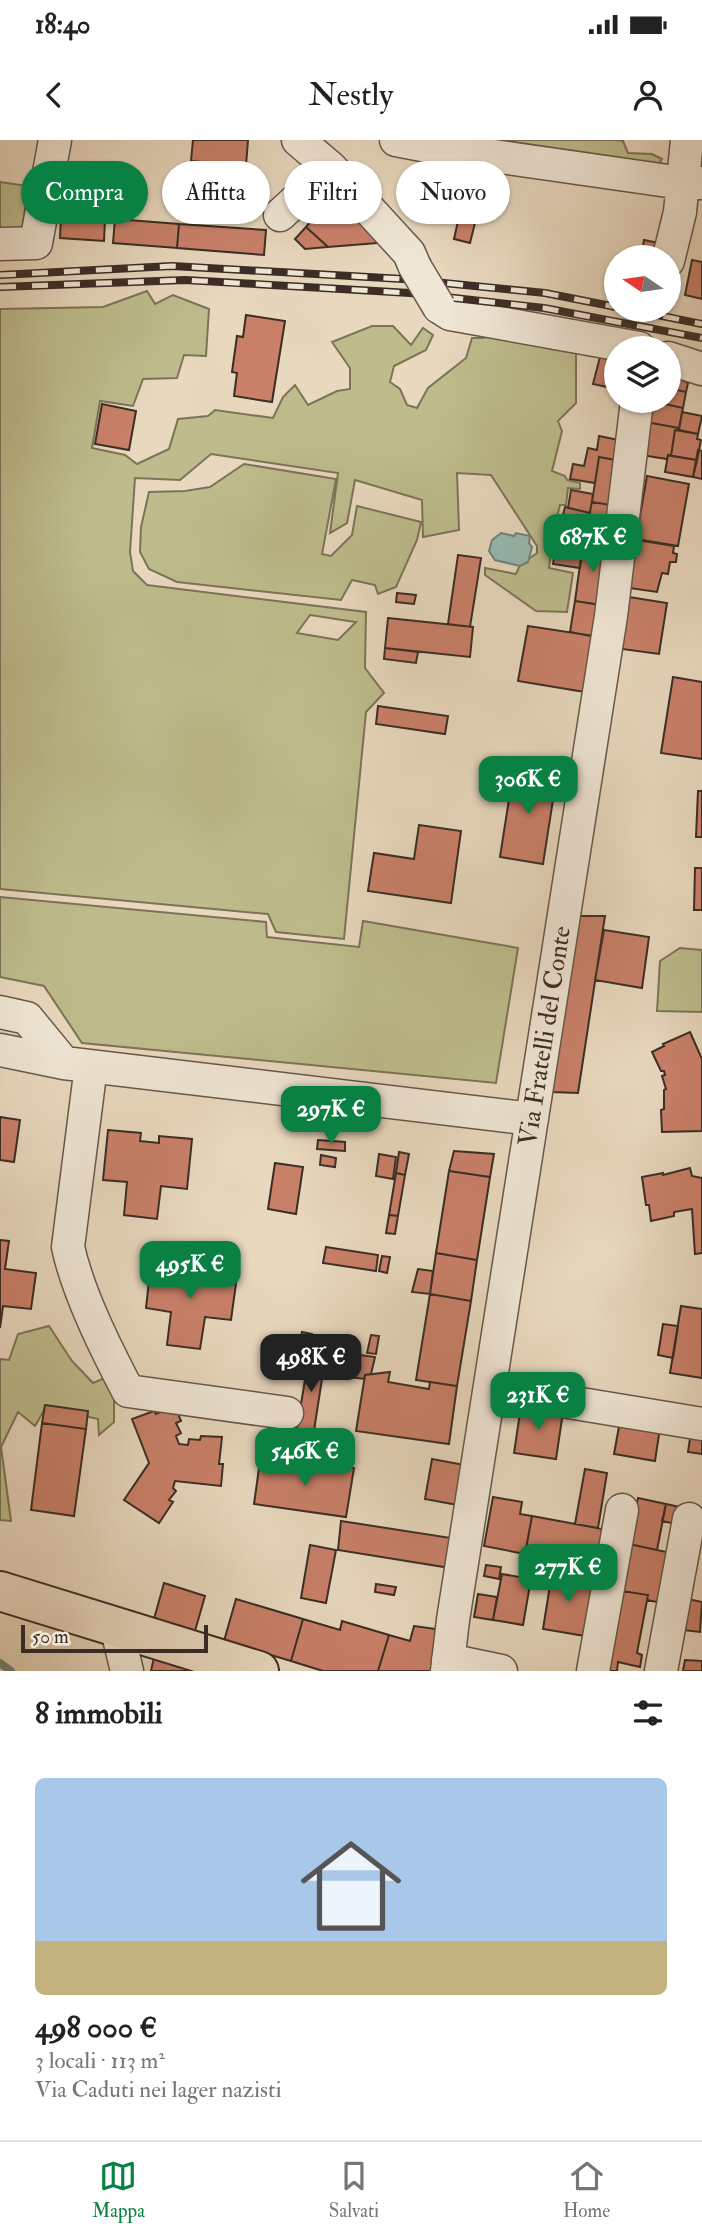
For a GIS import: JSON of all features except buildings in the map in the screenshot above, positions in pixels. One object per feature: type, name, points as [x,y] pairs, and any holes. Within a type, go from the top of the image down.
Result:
[{"type":"main road","points":[[0,1591],[259,1671]]},
{"type":"street","points":[[0,244],[36,243],[55,140]]},
{"type":"street","points":[[298,140],[323,161]]},
{"type":"street","points":[[396,140],[692,183]]},
{"type":"street","points":[[672,245],[680,212],[692,183],[687,140]]},
{"type":"street","points":[[280,215],[284,211]]},
{"type":"street","points":[[382,223],[410,253],[415,267],[439,307],[450,314],[604,342]]},
{"type":"street","points":[[681,362],[702,369]]},
{"type":"street","name":"Via Fratelli del Conte","points":[[447,1666],[611,616],[636,413]]},
{"type":"street","points":[[0,1012],[27,1018],[77,1064]]},
{"type":"street","points":[[0,1050],[77,1064],[532,1119]]},
{"type":"street","points":[[77,1064],[68,1247],[112,1360],[128,1391],[287,1413]]},
{"type":"street","points":[[490,1389],[702,1424]]},
{"type":"street","points":[[593,1671],[622,1510]]},
{"type":"street","points":[[661,1671],[689,1519]]},
{"type":"street","points":[[109,1624],[127,1671]]},
{"type":"street","points":[[447,1666],[501,1671]]},
{"type":"shaded area","points":[[446,140],[615,140],[623,141],[628,153],[652,154],[662,159],[656,169]]},
{"type":"shaded area","points":[[0,182],[21,185],[22,232],[0,234]]},
{"type":"shaded area","points":[[147,291],[155,304],[173,295],[209,309],[206,356],[184,355],[177,378],[143,379],[133,406],[100,401],[92,448],[125,455],[137,464],[169,449],[178,419],[208,416],[215,410],[273,418],[283,397],[295,385],[308,405],[337,391],[350,389],[350,368],[332,342],[372,326],[393,326],[411,345],[423,328],[433,335],[426,350],[394,366],[390,382],[400,389],[407,405],[417,408],[428,388],[466,358],[472,338],[483,338],[508,330],[538,333],[550,349],[576,351],[576,403],[558,421],[562,431],[552,471],[565,476],[567,480],[580,483],[580,489],[568,488],[566,505],[560,505],[555,525],[561,527],[559,537],[553,536],[549,568],[573,573],[567,612],[536,611],[485,575],[485,568],[516,574],[520,565],[537,553],[537,546],[491,475],[457,473],[459,530],[423,537],[422,500],[355,480],[347,523],[330,533],[338,473],[211,454],[180,480],[135,478],[130,552],[133,571],[147,585],[366,612],[365,668],[384,693],[366,712],[344,939],[276,932],[268,914],[0,889],[0,309],[103,307]],"holes":[[[310,615],[356,622],[338,640],[297,633]]]},
{"type":"shaded area","points":[[244,464],[336,479],[322,554],[331,556],[352,535],[357,506],[421,522],[417,540],[396,587],[378,594],[375,585],[352,580],[341,600],[177,582],[149,569],[140,552],[141,527],[149,492],[210,487]]},
{"type":"shaded area","points":[[0,897],[266,922],[267,937],[359,947],[363,921],[518,948],[496,1083],[82,1043],[44,986],[0,977]]},
{"type":"shaded area","points":[[680,948],[702,950],[702,1012],[657,1011],[660,961]]},
{"type":"shaded area","points":[[49,1326],[72,1361],[93,1383],[114,1374],[114,1422],[99,1435],[98,1419],[46,1407],[35,1426],[18,1412],[1,1447],[11,1521],[0,1520],[0,1359],[9,1360],[18,1334]]},
{"type":"water","points":[[501,533],[530,536],[529,543],[532,547],[528,562],[520,566],[495,560],[489,551],[492,540]]},
{"type":"waterway","points":[[0,1663],[11,1671]]},
{"type":"railway","points":[[0,275],[172,266],[403,279],[545,293],[604,305]]},
{"type":"railway","points":[[0,287],[185,280],[410,293],[544,308],[702,338]]},
{"type":"railway","points":[[681,320],[702,324]]}]
